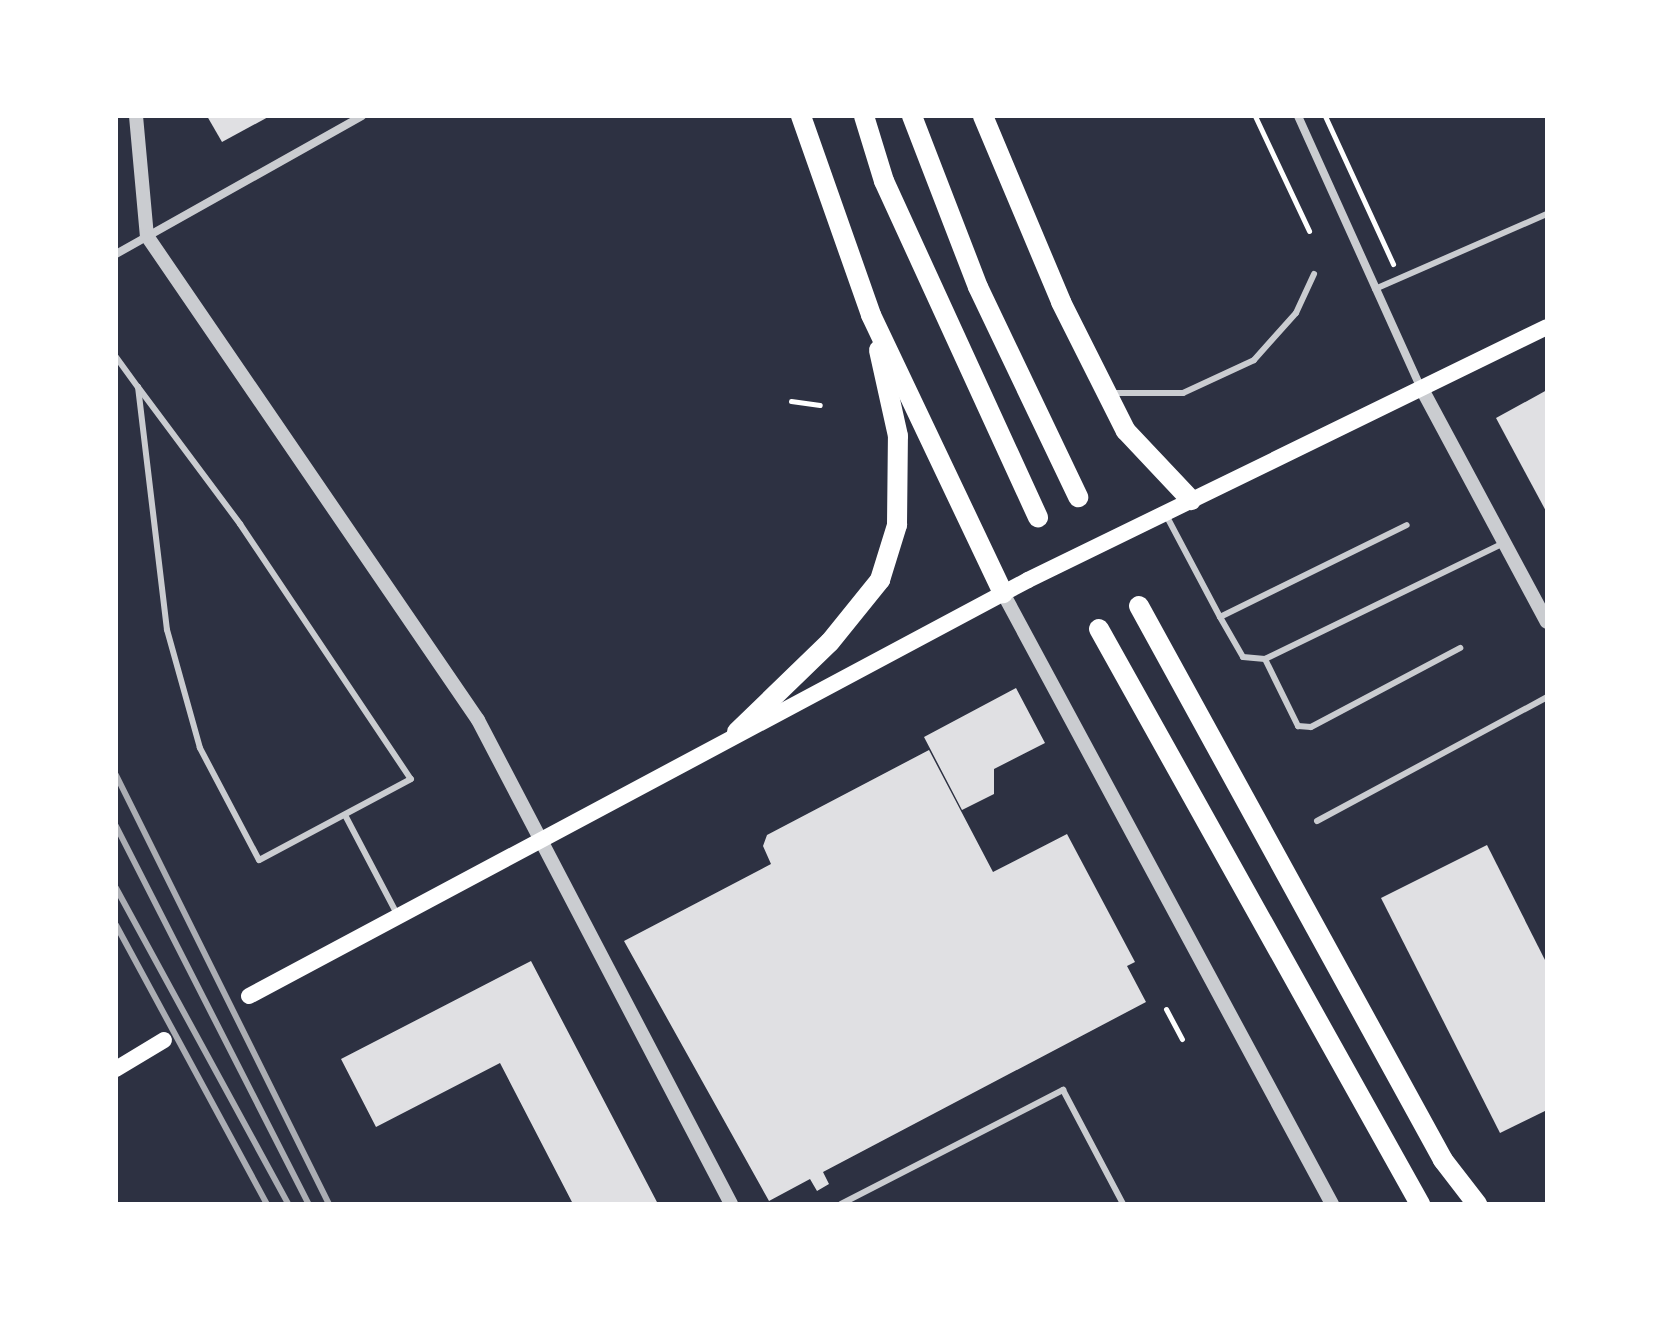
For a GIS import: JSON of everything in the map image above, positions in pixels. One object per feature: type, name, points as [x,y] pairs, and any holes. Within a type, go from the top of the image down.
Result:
[{"type":"main road","points":[[801,116],[871,315],[1003,593]]},
{"type":"main road","points":[[864,116],[884,181],[1038,517]]},
{"type":"main road","points":[[912,116],[978,287],[1078,497]]},
{"type":"main road","points":[[983,116],[1106,393],[1133,440],[1191,500]]},
{"type":"main road","points":[[737,732],[830,642],[884,567],[897,525],[898,436],[871,315]]},
{"type":"main road","points":[[249,996],[541,835],[1028,580],[1423,391],[1547,327]]},
{"type":"main road","points":[[1139,606],[1443,1160],[1477,1204]]},
{"type":"main road","points":[[1099,629],[1390,1159],[1420,1204]]},
{"type":"main road","points":[[116,1069],[164,1040]]},
{"type":"main road","points":[[1390,1159],[1409,1204]]},
{"type":"street","points":[[136,116],[147,236],[478,720],[541,835],[731,1204]]},
{"type":"street","points":[[116,254],[362,116]]},
{"type":"street","points":[[1298,116],[1423,391],[1547,622]]},
{"type":"street","points":[[1003,593],[1332,1204]]},
{"type":"lane","points":[[1375,289],[1547,214]]},
{"type":"lane","points":[[1106,393],[1183,393],[1254,360],[1296,313],[1314,274]]},
{"type":"lane","points":[[116,357],[138,387],[411,779],[259,860],[200,748],[167,630],[138,387]]},
{"type":"lane","points":[[1165,512],[1243,657],[1265,659],[1504,543]]},
{"type":"lane","points":[[1220,617],[1407,525]]},
{"type":"lane","points":[[1265,659],[1298,726],[1311,727],[1460,648]]},
{"type":"lane","points":[[1317,821],[1547,697]]},
{"type":"lane","points":[[345,815],[397,914]]},
{"type":"lane","points":[[841,1204],[1063,1090],[1123,1204]]},
{"type":"path","points":[[1255,116],[1309,231]]},
{"type":"path","points":[[1325,116],[1401,278]]},
{"type":"path","points":[[791,401],[820,405]]},
{"type":"path","points":[[1166,1009],[1182,1039]]},
{"type":"building","points":[[207,116],[270,116],[222,142]]},
{"type":"building","points":[[1547,390],[1547,513],[1496,418]]},
{"type":"building","points":[[1016,688],[1045,743],[994,769],[994,794],[962,810],[924,737]]},
{"type":"building","points":[[929,750],[993,872],[1067,834],[1135,962],[1127,966],[1146,1002],[823,1172],[829,1184],[817,1191],[810,1179],[769,1201],[624,941],[771,864],[763,846],[767,835]]},
{"type":"building","points":[[1487,845],[1547,964],[1547,1110],[1500,1133],[1381,898]]},
{"type":"building","points":[[531,961],[658,1204],[573,1204],[500,1063],[376,1127],[341,1059]]},
{"type":"railway","points":[[116,775],[329,1204]]},
{"type":"railway","points":[[116,826],[309,1204]]},
{"type":"railway","points":[[116,888],[288,1204]]},
{"type":"railway","points":[[116,925],[267,1204]]}]
